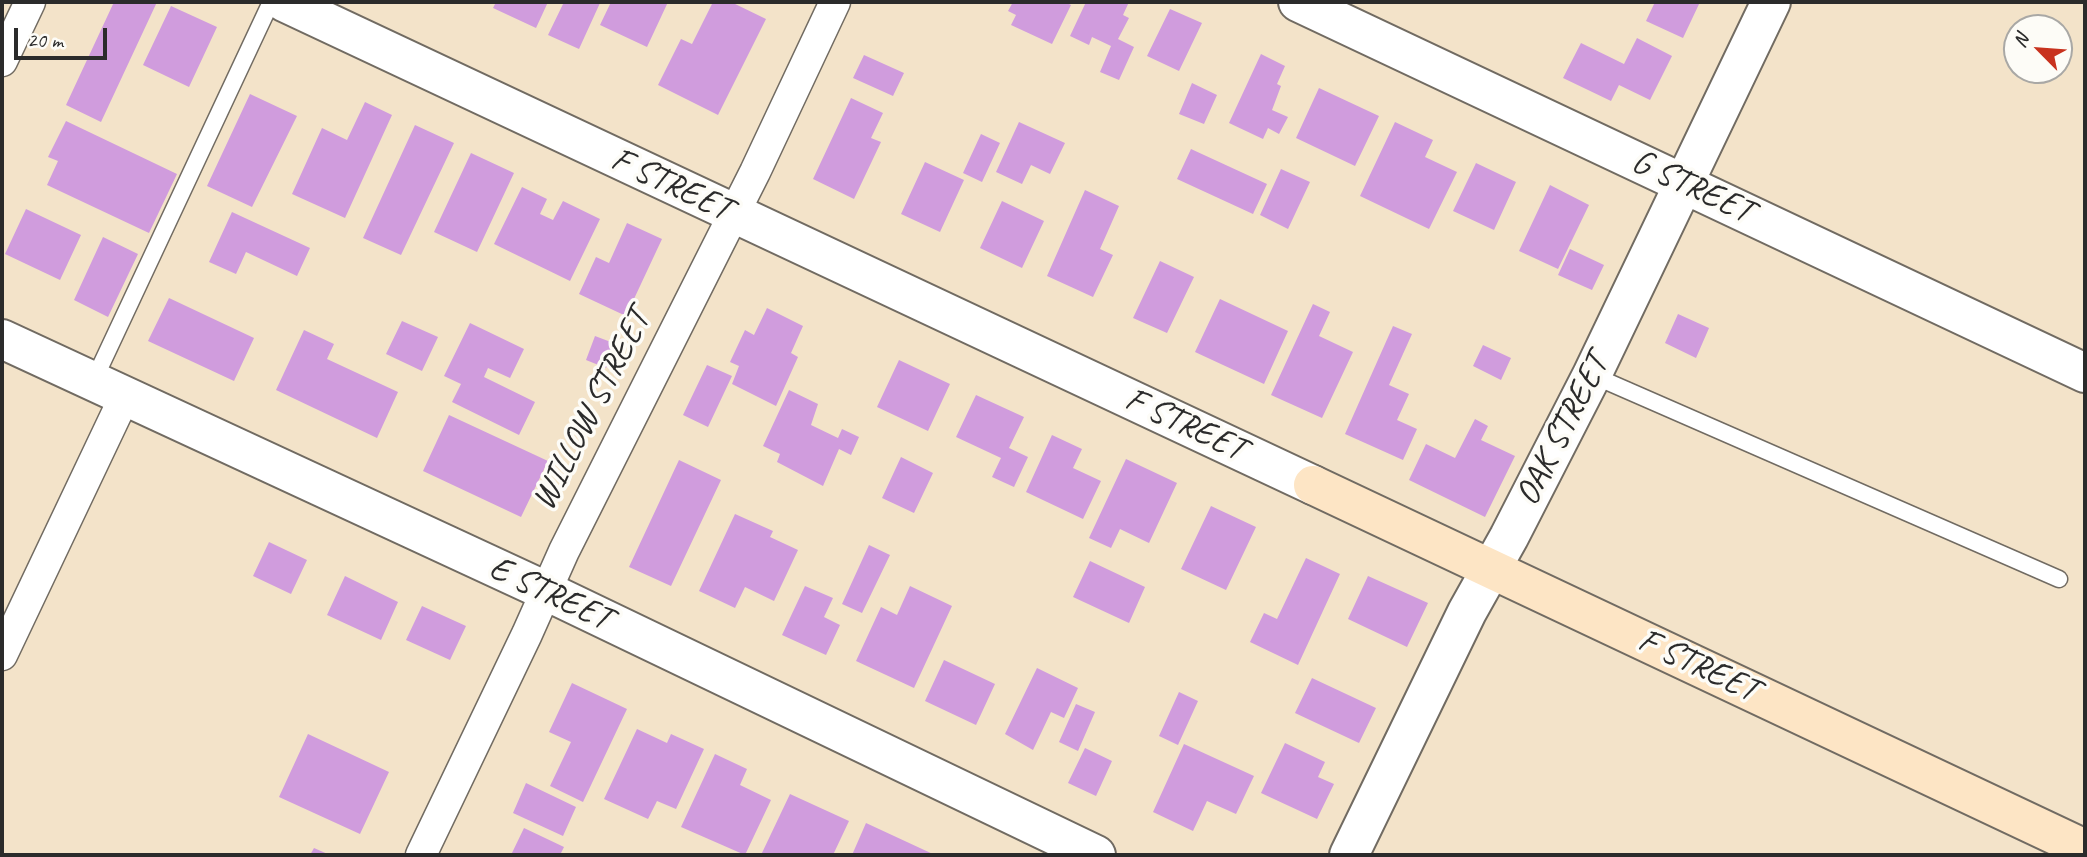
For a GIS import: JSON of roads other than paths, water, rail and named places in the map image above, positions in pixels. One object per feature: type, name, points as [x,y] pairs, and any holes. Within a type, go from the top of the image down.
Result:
[{"type":"main road","name":"F STREET","points":[[1312,485],[2085,849]]},
{"type":"street","points":[[2,61],[30,2]]},
{"type":"street","name":"F STREET","points":[[284,2],[1312,485]]},
{"type":"street","name":"WILLOW STREET","points":[[421,855],[546,591],[755,172],[835,2]]},
{"type":"street","name":"G STREET","points":[[1298,2],[2085,373]]},
{"type":"street","name":"OAK STREET","points":[[1349,855],[1466,612],[1492,569],[1592,375],[1771,2]]},
{"type":"street","name":"E STREET","points":[[2,340],[546,591],[1096,855]]},
{"type":"street","points":[[2,655],[109,388]]},
{"type":"lane","points":[[109,388],[271,2]]},
{"type":"lane","points":[[1592,375],[2059,579]]}]
